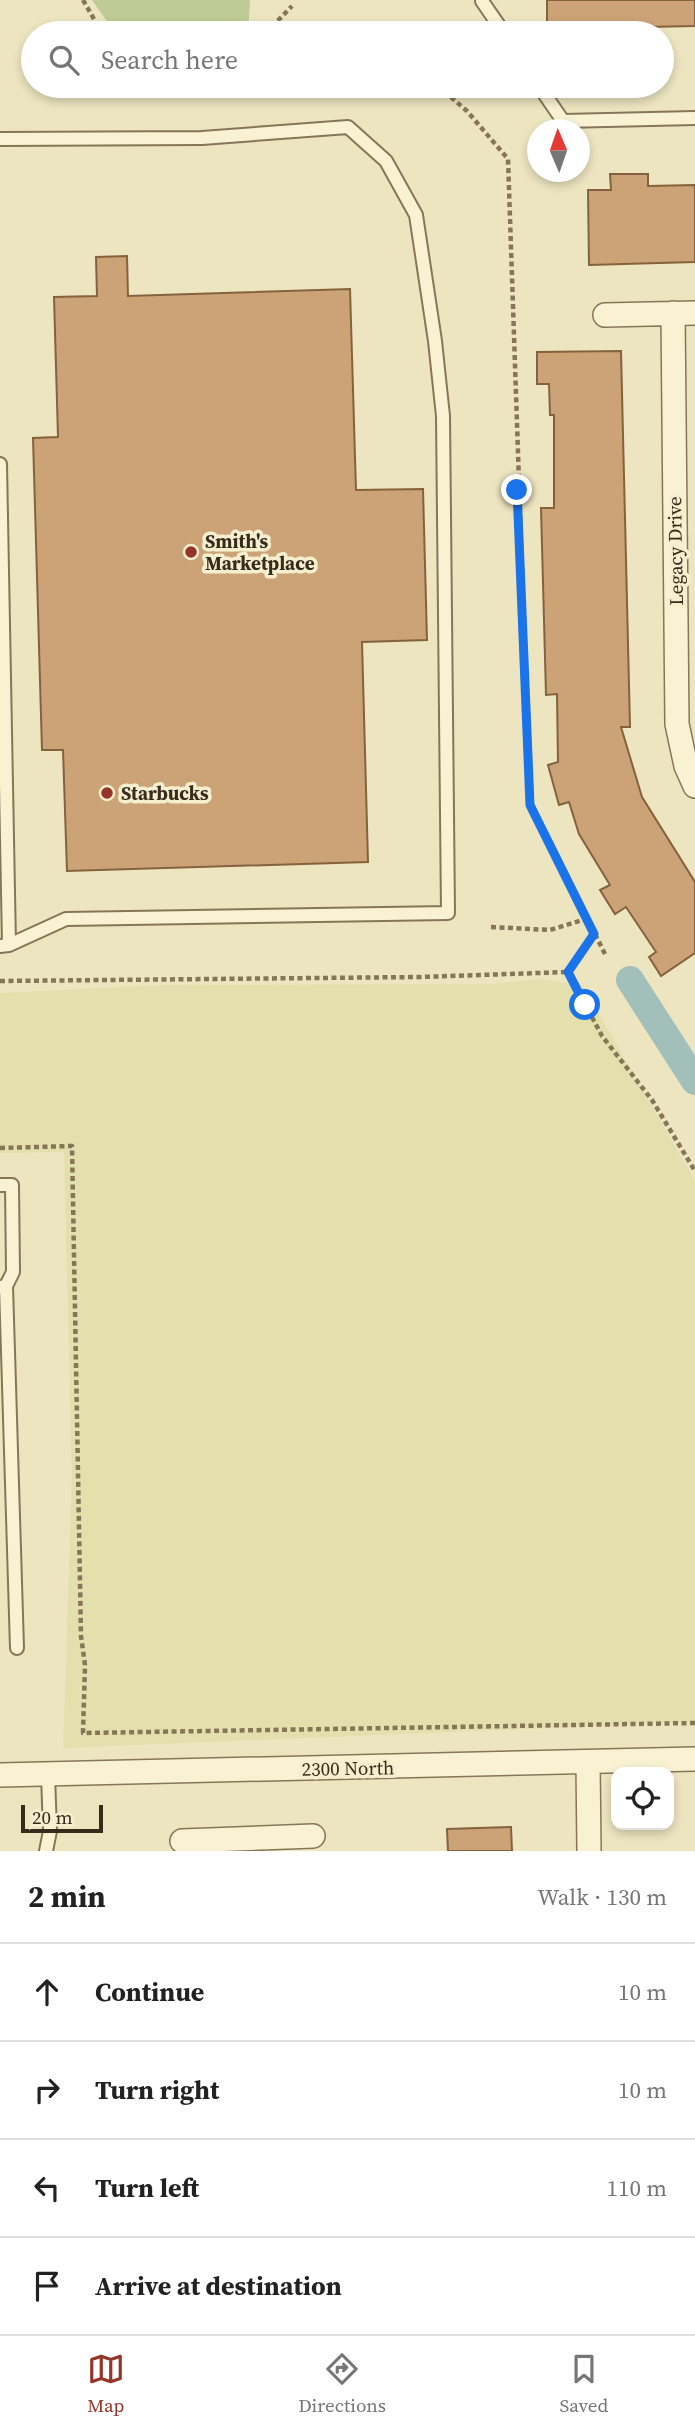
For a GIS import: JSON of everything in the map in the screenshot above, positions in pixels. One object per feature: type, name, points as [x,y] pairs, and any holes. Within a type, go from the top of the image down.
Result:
[{"type":"street","points":[[605,315],[684,313]]},
{"type":"street","name":"Legacy Drive","points":[[684,313],[677,723],[686,766],[695,786]]},
{"type":"street","name":"2300 North","points":[[0,1775],[695,1759]]},
{"type":"street","points":[[588,1762],[589,1851]]},
{"type":"street","points":[[182,1841],[243,1846],[313,1836]]},
{"type":"lane","points":[[482,1],[496,21]]},
{"type":"lane","points":[[547,98],[563,121],[695,118]]},
{"type":"lane","points":[[0,139],[202,138],[348,127],[386,161],[416,215],[435,341],[443,430],[448,913],[65,919],[5,946],[0,464]]},
{"type":"lane","points":[[0,1185],[12,1185],[13,1272],[3,1287],[17,1648]]},
{"type":"lane","points":[[46,1851],[50,1831],[48,1775]]},
{"type":"path","points":[[83,0],[95,21]]},
{"type":"path","points":[[278,21],[292,6]]},
{"type":"path","points":[[452,98],[467,111],[508,159],[530,805],[605,954]]},
{"type":"path","points":[[491,927],[550,930],[586,919]]},
{"type":"path","points":[[568,972],[594,934]]},
{"type":"path","points":[[0,981],[421,977],[568,972]]},
{"type":"path","points":[[568,972],[602,1036],[652,1100],[695,1171]]},
{"type":"path","points":[[0,1147],[72,1146],[80,1636],[85,1665],[83,1733],[695,1723]]},
{"type":"shaded area","points":[[539,979],[583,986],[695,1181],[695,1722],[63,1748],[72,1476],[64,1152],[0,1153],[0,993],[163,985],[493,984]]},
{"type":"green space","points":[[92,0],[250,0],[249,21],[107,21]]},
{"type":"building","points":[[547,0],[695,0],[695,26],[674,26],[674,21],[547,21]]},
{"type":"building","points":[[610,174],[648,174],[648,186],[695,185],[695,262],[589,265],[588,190],[611,190]]},
{"type":"building","points":[[127,256],[128,296],[350,289],[356,490],[423,489],[427,640],[362,642],[368,862],[67,871],[63,750],[42,750],[33,438],[58,437],[54,297],[97,296],[96,257]]},
{"type":"building","points":[[621,351],[630,727],[621,727],[642,797],[695,882],[695,953],[661,976],[649,957],[656,952],[626,907],[615,914],[600,890],[610,885],[579,834],[569,802],[559,805],[548,765],[558,762],[557,694],[546,695],[541,508],[554,508],[554,415],[550,415],[549,384],[537,384],[537,352]]},
{"type":"building","points":[[511,1827],[512,1851],[448,1851],[447,1829]]},
{"type":"waterway","points":[[630,980],[695,1081]]},
{"type":"place","name":"Smith's Marketplace","points":[[191,552]]},
{"type":"place","name":"Starbucks","points":[[107,793]]},
{"type":"route","points":[[517,490],[530,805],[594,934],[568,972],[585,1005]]}]
